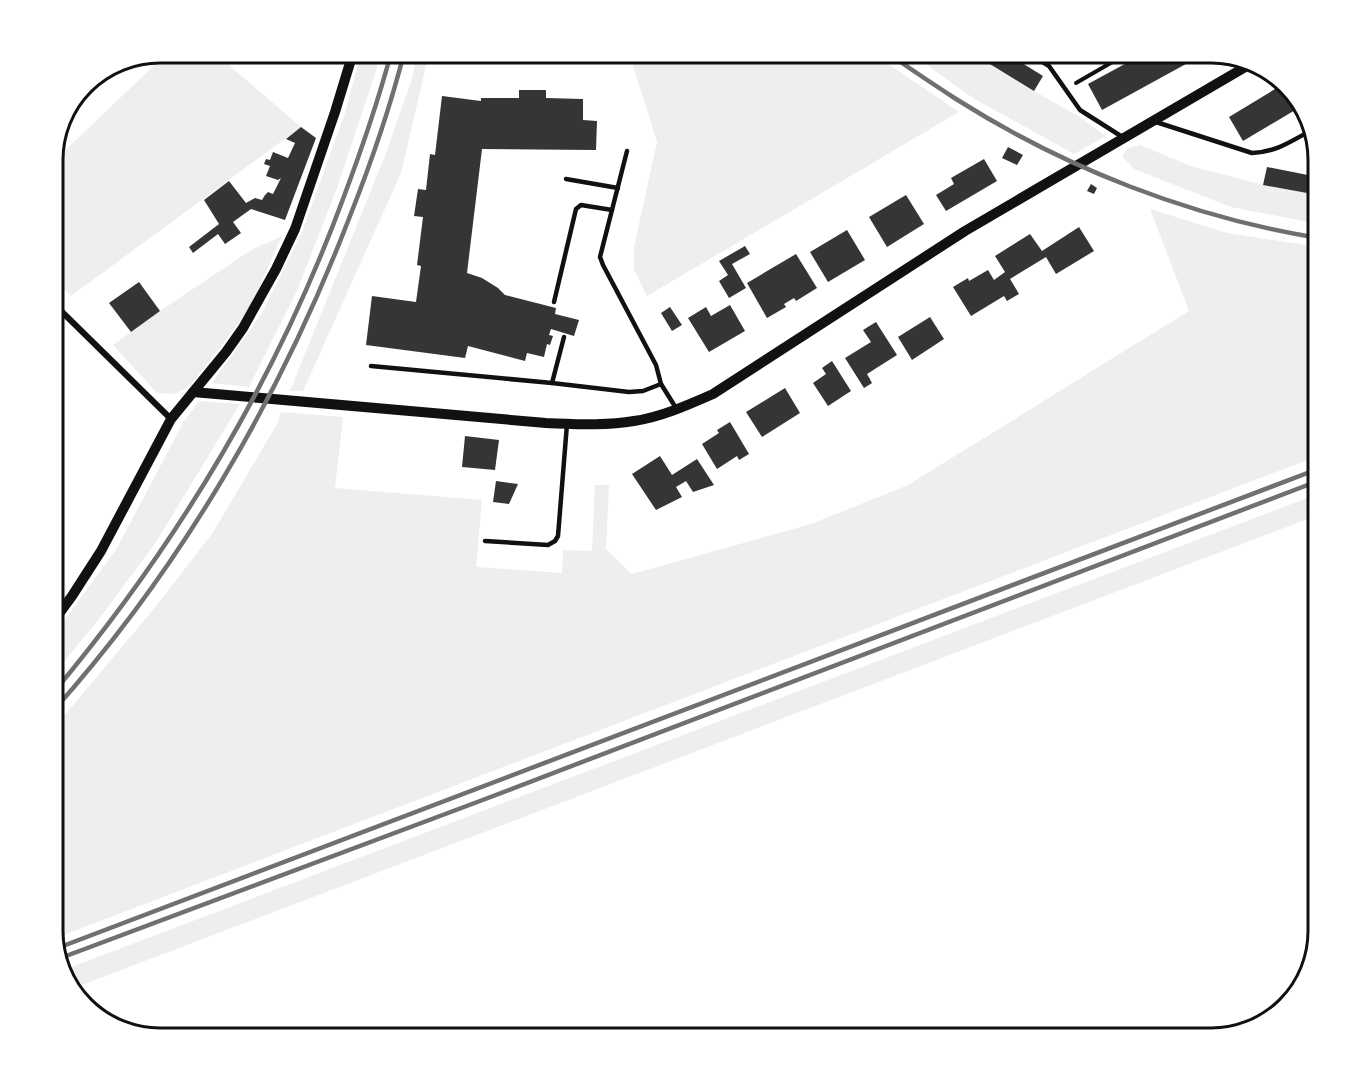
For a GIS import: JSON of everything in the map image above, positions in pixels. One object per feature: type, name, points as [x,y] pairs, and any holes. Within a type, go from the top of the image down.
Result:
[{"type":"street","points":[[63,608],[101,551],[171,419],[243,328],[276,268],[295,229],[350,63]]},
{"type":"street","points":[[193,392],[546,423],[600,424],[635,421],[713,394],[965,231],[1243,69]]},
{"type":"street","points":[[63,313],[171,419]]},
{"type":"lane","points":[[1044,63],[1080,110],[1124,138]]},
{"type":"lane","points":[[1153,121],[1252,153],[1265,153],[1279,149],[1304,134]]},
{"type":"lane","points":[[627,152],[600,257],[656,365],[661,384],[676,408]]},
{"type":"lane","points":[[566,179],[618,188]]},
{"type":"lane","points":[[554,302],[576,209],[580,205],[612,210]]},
{"type":"lane","points":[[552,383],[564,337]]},
{"type":"lane","points":[[370,366],[629,392],[643,391],[661,384]]},
{"type":"lane","points":[[485,541],[548,545],[555,542],[558,536],[567,424]]},
{"type":"path","points":[[1065,89],[1109,63]]},
{"type":"shaded area","points":[[156,63],[227,63],[301,127],[71,296],[63,288],[63,152]]},
{"type":"shaded area","points":[[358,63],[378,63],[336,191],[296,293],[249,387],[212,383],[262,313],[302,232],[345,113]]},
{"type":"shaded area","points":[[415,63],[427,63],[401,173],[303,391],[290,391],[386,153],[412,79]]},
{"type":"shaded area","points":[[632,63],[887,63],[959,112],[647,296],[634,269],[634,247],[657,142]]},
{"type":"shaded area","points":[[924,63],[989,63],[1078,116],[1106,136],[1074,154],[973,98]]},
{"type":"shaded area","points":[[1140,145],[1191,166],[1263,185],[1308,193],[1308,222],[1231,207],[1134,169],[1122,156],[1128,148]]},
{"type":"shaded area","points":[[1150,209],[1227,233],[1308,245],[1308,460],[63,935],[63,717],[152,611],[212,534],[277,424],[281,412],[343,417],[335,488],[482,500],[476,567],[562,573],[563,550],[592,551],[595,485],[609,485],[606,549],[632,574],[811,524],[908,485],[1189,311]]},
{"type":"shaded area","points":[[282,236],[249,310],[190,386],[175,394],[157,393],[113,345],[251,250]]},
{"type":"shaded area","points":[[199,401],[240,404],[156,542],[63,663],[63,622],[117,548],[183,423]]},
{"type":"shaded area","points":[[1308,498],[1308,519],[80,986],[70,967]]},
{"type":"building","points":[[988,63],[1022,63],[1043,76],[1034,91]]},
{"type":"building","points":[[1127,63],[1188,63],[1102,110],[1088,84]]},
{"type":"building","points":[[1276,88],[1295,110],[1243,141],[1229,117]]},
{"type":"building","points":[[519,90],[546,90],[546,98],[583,99],[583,120],[597,121],[596,150],[482,149],[467,273],[482,278],[505,295],[556,308],[555,314],[579,320],[574,336],[551,329],[549,335],[553,336],[550,345],[547,344],[544,357],[527,353],[525,361],[468,346],[465,358],[366,345],[372,296],[416,302],[421,266],[417,265],[423,217],[414,216],[418,189],[426,190],[430,154],[435,155],[442,96],[481,101],[481,98],[519,98]]},
{"type":"building","points":[[301,127],[316,138],[285,220],[251,209],[233,222],[241,233],[225,244],[218,234],[193,253],[189,247],[219,224],[204,200],[229,181],[246,203],[255,198],[262,200],[268,192],[273,194],[281,178],[278,180],[266,176],[270,166],[264,164],[266,159],[270,160],[273,152],[288,158],[295,143],[286,139]]},
{"type":"building","points":[[1008,147],[1023,155],[1017,165],[1002,158]]},
{"type":"building","points":[[984,159],[997,181],[946,211],[936,195],[954,184],[951,178]]},
{"type":"building","points":[[1267,167],[1308,175],[1308,193],[1263,185]]},
{"type":"building","points":[[1091,184],[1097,188],[1094,194],[1087,191]]},
{"type":"building","points":[[906,195],[924,224],[887,247],[869,217]]},
{"type":"building","points":[[1079,227],[1094,251],[1056,274],[1046,257],[1010,279],[1019,294],[1007,301],[1004,296],[971,316],[953,287],[988,270],[994,280],[1005,272],[995,256],[1030,234],[1042,251]]},
{"type":"building","points":[[847,230],[865,260],[828,282],[810,252]]},
{"type":"building","points":[[745,246],[750,254],[732,264],[746,288],[729,298],[719,281],[728,275],[719,261]]},
{"type":"building","points":[[796,254],[817,288],[796,301],[794,298],[784,304],[786,307],[767,318],[747,283]]},
{"type":"building","points":[[139,282],[160,311],[131,332],[109,303]]},
{"type":"building","points":[[730,305],[745,331],[709,352],[688,318],[706,307],[711,316]]},
{"type":"building","points":[[670,307],[682,325],[672,331],[661,313]]},
{"type":"building","points":[[930,317],[944,339],[912,360],[898,337]]},
{"type":"building","points":[[876,322],[897,355],[867,374],[872,383],[864,388],[845,358],[871,342],[863,330]]},
{"type":"building","points":[[832,361],[851,391],[828,406],[813,383],[826,374],[822,368]]},
{"type":"building","points":[[785,388],[800,413],[762,437],[746,412]]},
{"type":"building","points":[[730,422],[749,454],[739,460],[737,456],[717,469],[702,444],[719,433],[717,430]]},
{"type":"building","points":[[465,436],[499,440],[495,470],[462,467]]},
{"type":"building","points":[[660,456],[672,475],[697,459],[714,485],[693,492],[686,481],[676,487],[682,497],[656,510],[632,474]]},
{"type":"building","points":[[496,481],[518,484],[509,504],[493,502]]},
{"type":"railway","points":[[63,681],[141,579],[182,519],[254,396],[287,332],[316,266],[363,145],[388,63]]},
{"type":"railway","points":[[63,699],[144,599],[224,477],[259,414],[323,283],[380,135],[401,63]]},
{"type":"railway","points":[[902,63],[998,124],[1085,168],[1176,203],[1270,229],[1308,236]]},
{"type":"railway","points":[[64,945],[1308,473]]},
{"type":"railway","points":[[66,956],[480,801],[1308,485]]}]
